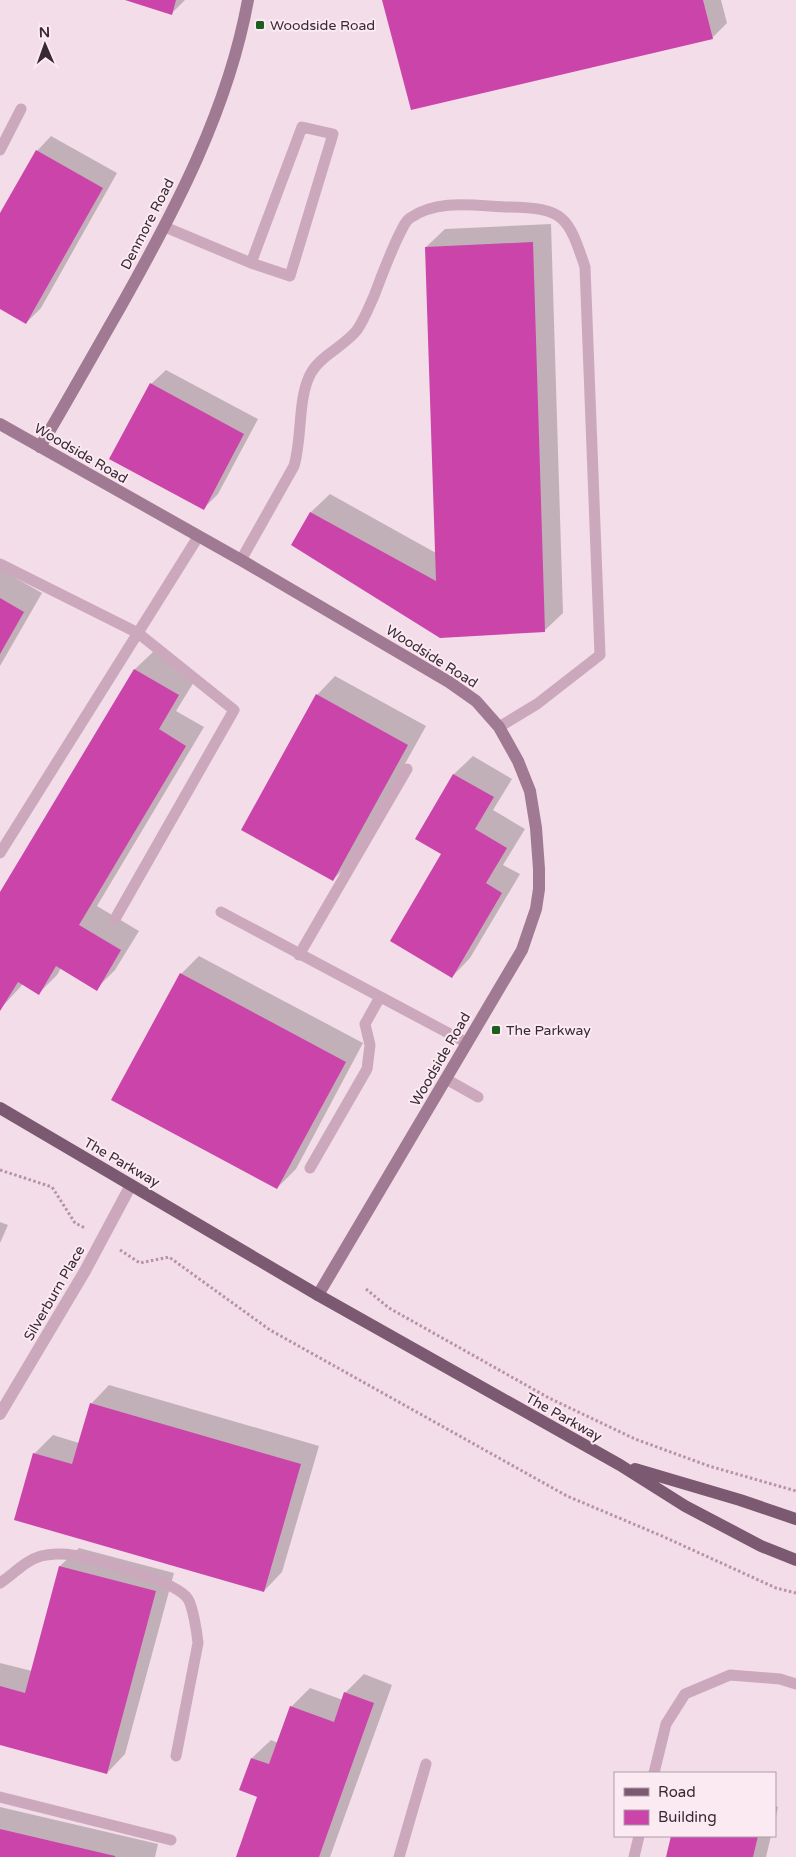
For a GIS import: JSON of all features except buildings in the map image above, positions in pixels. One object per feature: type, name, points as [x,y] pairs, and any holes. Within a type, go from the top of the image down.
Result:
[{"type":"main road","name":"The Parkway","points":[[0,1108],[318,1295],[620,1465],[685,1506],[761,1546],[796,1560]]},
{"type":"main road","name":"The Parkway","points":[[620,1465],[740,1500],[796,1520]]},
{"type":"street","name":"Denmore Road","points":[[40,447],[165,227],[206,137],[222,96],[244,22],[248,0]]},
{"type":"street","name":"Woodside Road","points":[[0,424],[241,560],[449,682],[476,701],[499,726],[518,762],[530,791],[536,828],[539,889],[536,909],[522,950],[318,1295]]},
{"type":"street","name":"Silverburn Place","points":[[0,1414],[86,1271],[131,1185]]},
{"type":"lane","points":[[0,150],[21,109]]},
{"type":"lane","points":[[165,227],[251,263],[290,276],[333,134],[302,127],[251,263]]},
{"type":"lane","points":[[241,560],[294,466],[298,453],[308,378],[313,369],[357,330],[369,308],[408,219],[432,206],[536,207],[554,212],[568,224],[575,237],[585,267],[600,655],[538,704],[499,726]]},
{"type":"lane","points":[[0,853],[198,537]]},
{"type":"lane","points":[[0,564],[138,633],[234,710],[115,919]]},
{"type":"lane","points":[[299,954],[407,769]]},
{"type":"lane","points":[[221,912],[467,1042]]},
{"type":"lane","points":[[310,1168],[367,1069],[370,1046],[365,1024],[380,997]]},
{"type":"lane","points":[[446,1079],[478,1097]]},
{"type":"lane","points":[[0,1583],[22,1565],[42,1556],[70,1554],[132,1571],[171,1586],[188,1598],[198,1643],[176,1756]]},
{"type":"lane","points":[[654,1772],[666,1724],[685,1694],[730,1675],[780,1679],[796,1684]]},
{"type":"lane","points":[[399,1857],[426,1764]]},
{"type":"lane","points":[[0,1797],[171,1840]]},
{"type":"lane","points":[[634,1857],[639,1837]]},
{"type":"path","points":[[0,1170],[52,1186],[74,1223],[103,1238],[140,1263],[170,1257],[270,1330],[567,1496],[662,1536],[776,1588],[796,1592]]},
{"type":"path","points":[[366,1289],[389,1308],[548,1398],[636,1439],[709,1466],[796,1492]]},
{"type":"place","name":"Woodside Road","points":[[260,25]]},
{"type":"place","name":"The Parkway","points":[[496,1030]]}]
